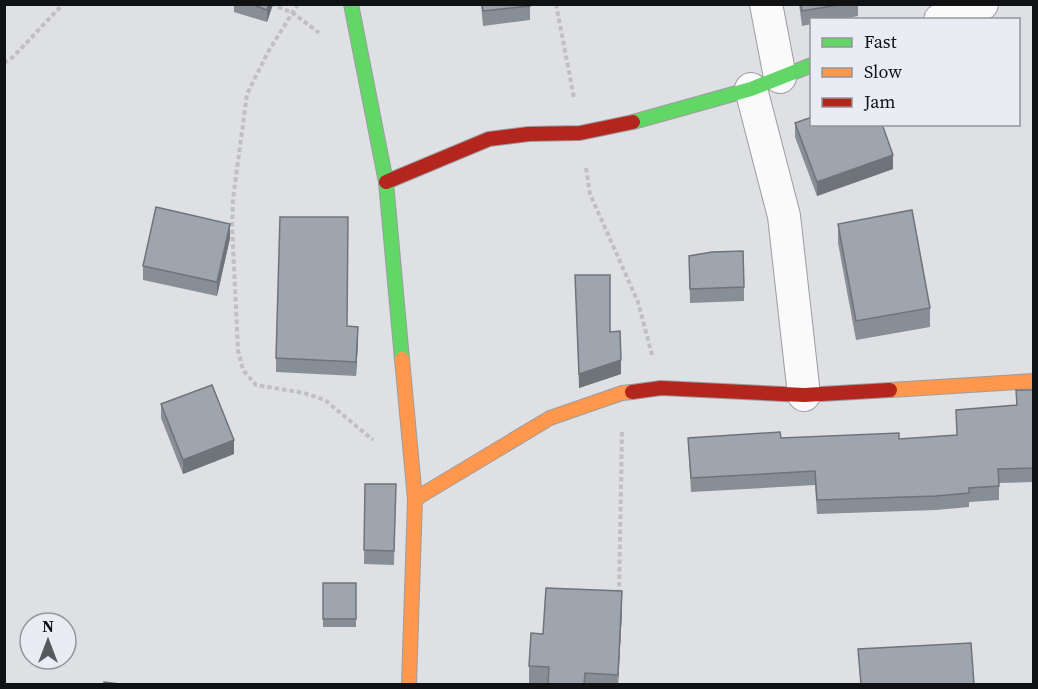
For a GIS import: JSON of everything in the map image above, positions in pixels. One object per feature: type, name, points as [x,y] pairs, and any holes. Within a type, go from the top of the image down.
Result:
[{"type":"street","points":[[351,4],[386,182],[413,473],[415,499],[409,684]]},
{"type":"street","points":[[766,4],[780,76]]},
{"type":"street","points":[[945,18],[982,4]]},
{"type":"street","points":[[386,182],[489,139],[529,134],[580,133],[628,123],[751,89],[810,66]]},
{"type":"street","points":[[751,89],[784,216],[804,395]]},
{"type":"street","points":[[415,499],[550,418],[622,393],[661,388],[804,395],[1034,381]]},
{"type":"path","points":[[4,63],[13,57],[63,4]]},
{"type":"path","points":[[298,4],[268,52],[247,94],[233,199],[232,226],[238,350],[243,370],[256,385],[304,393],[324,400],[413,473]]},
{"type":"path","points":[[556,4],[590,194],[638,302],[661,388]]},
{"type":"path","points":[[619,596],[622,393]]},
{"type":"building","points":[[251,4],[269,4],[267,10]]},
{"type":"building","points":[[482,4],[530,4],[530,6],[483,11]]},
{"type":"building","points":[[801,4],[844,4],[802,11]]},
{"type":"building","points":[[810,118],[810,126],[883,126],[893,155],[817,182],[795,123]]},
{"type":"building","points":[[156,207],[230,224],[217,282],[143,266]]},
{"type":"building","points":[[912,210],[930,308],[856,321],[838,224]]},
{"type":"building","points":[[280,217],[348,217],[347,326],[358,327],[356,362],[276,358]]},
{"type":"building","points":[[743,251],[744,287],[690,289],[689,256],[712,252]]},
{"type":"building","points":[[575,275],[610,275],[610,332],[620,331],[621,360],[579,374]]},
{"type":"building","points":[[212,385],[234,440],[183,460],[161,404]]},
{"type":"building","points":[[1016,390],[1034,390],[1034,468],[998,469],[999,486],[969,488],[969,493],[936,496],[817,500],[815,471],[691,478],[688,438],[780,432],[781,438],[899,433],[899,439],[957,435],[956,410],[1017,405]]},
{"type":"building","points":[[365,484],[396,484],[394,551],[364,550]]},
{"type":"building","points":[[323,583],[356,583],[356,619],[323,619]]},
{"type":"building","points":[[546,588],[622,591],[618,675],[585,673],[584,684],[548,684],[549,667],[529,666],[531,633],[543,634]]},
{"type":"building","points":[[971,643],[974,684],[861,684],[858,649]]},
{"type":"traffic: fast","points":[[351,4],[386,182],[402,359]]},
{"type":"traffic: fast","points":[[633,122],[751,89],[810,66]]},
{"type":"traffic: slow","points":[[402,359],[415,499],[409,684]]},
{"type":"traffic: slow","points":[[890,390],[1034,381]]},
{"type":"traffic: slow","points":[[415,499],[550,418],[622,393],[632,392]]},
{"type":"traffic: jam","points":[[386,182],[489,139],[529,134],[580,133],[633,122]]},
{"type":"traffic: jam","points":[[632,392],[661,388],[804,395],[890,390]]}]
